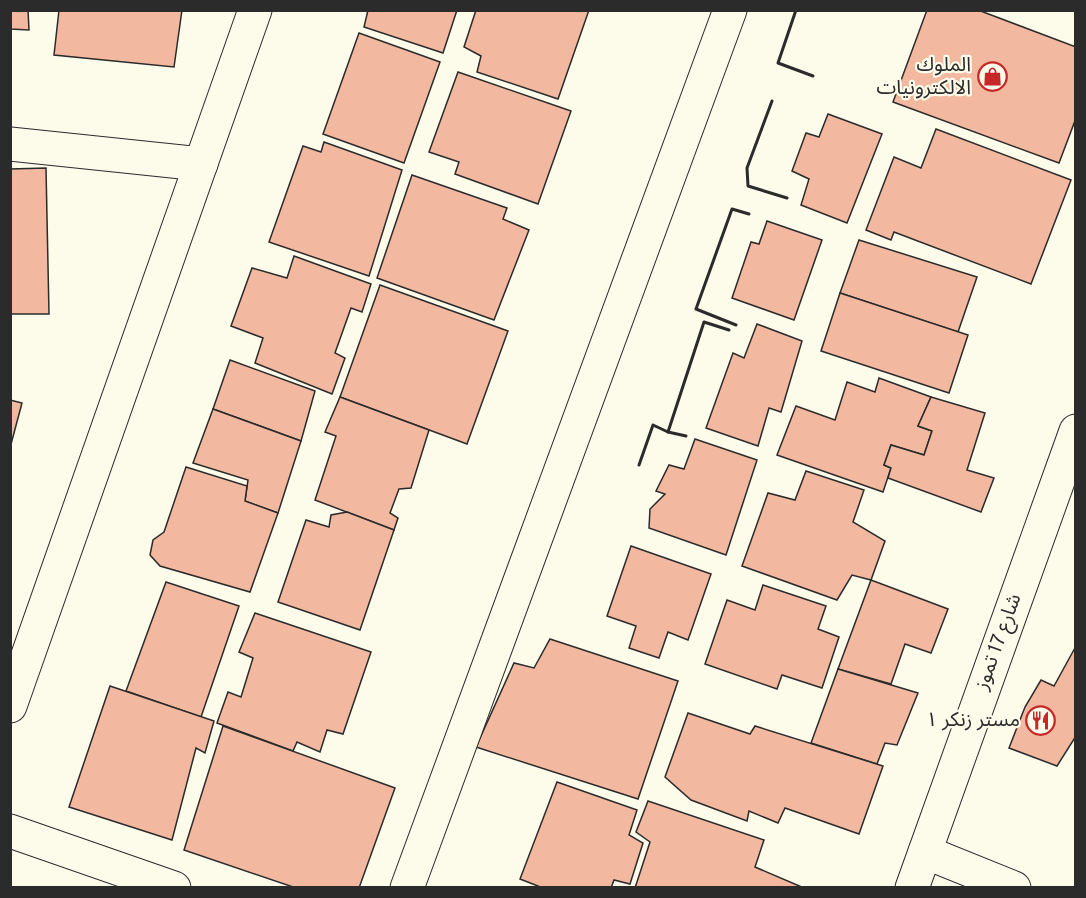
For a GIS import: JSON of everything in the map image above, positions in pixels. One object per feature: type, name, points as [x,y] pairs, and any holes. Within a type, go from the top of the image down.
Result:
[{"type":"street","points":[[10,706],[255,10]]},
{"type":"street","points":[[407,888],[730,10]]},
{"type":"street","points":[[10,144],[201,164]]},
{"type":"street","name":"شارع 17 تموز","points":[[912,888],[1076,431]]},
{"type":"street","points":[[10,831],[174,888]]},
{"type":"street","points":[[925,852],[1014,888]]},
{"type":"building","points":[[10,10],[28,10],[29,30],[10,29]]},
{"type":"building","points":[[59,10],[182,10],[174,67],[54,55]]},
{"type":"building","points":[[368,10],[457,10],[443,53],[364,27]]},
{"type":"building","points":[[476,10],[589,10],[558,99],[477,72],[481,56],[464,47]]},
{"type":"building","points":[[927,10],[978,10],[1076,47],[1076,118],[1059,163],[893,102]]},
{"type":"building","points":[[359,33],[440,62],[404,163],[323,134]]},
{"type":"building","points":[[458,72],[571,111],[538,204],[455,174],[459,162],[429,152]]},
{"type":"building","points":[[828,114],[882,134],[847,223],[801,205],[809,179],[792,171],[806,133],[819,137]]},
{"type":"building","points":[[936,129],[1071,180],[1031,284],[894,232],[891,240],[866,230],[894,157],[921,168]]},
{"type":"building","points":[[324,142],[402,170],[369,276],[269,242],[303,146],[321,152]]},
{"type":"building","points":[[46,168],[49,314],[10,314],[10,169]]},
{"type":"building","points":[[412,175],[507,208],[503,219],[529,230],[494,320],[377,278]]},
{"type":"building","points":[[767,221],[822,240],[794,320],[732,298],[751,242],[759,244]]},
{"type":"building","points":[[859,240],[977,277],[958,332],[840,293]]},
{"type":"building","points":[[294,256],[371,284],[362,312],[351,308],[335,353],[345,358],[332,394],[255,363],[263,338],[231,326],[252,268],[287,278]]},
{"type":"building","points":[[380,285],[508,331],[467,444],[340,397]]},
{"type":"building","points":[[840,293],[968,335],[949,393],[821,351]]},
{"type":"building","points":[[757,324],[802,341],[781,412],[769,408],[758,446],[706,428],[733,353],[744,358]]},
{"type":"building","points":[[230,360],[315,391],[301,441],[213,409]]},
{"type":"building","points":[[879,378],[931,397],[918,426],[932,431],[924,455],[891,445],[884,465],[891,468],[883,492],[777,455],[796,406],[835,420],[847,382],[875,392]]},
{"type":"building","points":[[340,397],[429,430],[411,488],[399,489],[390,513],[398,518],[394,530],[315,500],[336,436],[325,432]]},
{"type":"building","points":[[931,397],[985,413],[967,470],[994,478],[981,512],[888,478],[891,468],[884,465],[891,445],[924,455],[932,431],[918,426]]},
{"type":"building","points":[[10,400],[22,403],[10,448]]},
{"type":"building","points":[[213,409],[301,441],[278,513],[245,501],[248,480],[193,463]]},
{"type":"building","points":[[695,439],[757,460],[726,555],[649,528],[650,509],[665,494],[656,491],[669,465],[684,469]]},
{"type":"building","points":[[186,467],[247,486],[245,501],[278,513],[250,592],[160,566],[150,555],[153,540],[164,532]]},
{"type":"building","points":[[806,471],[864,490],[853,522],[885,541],[871,580],[852,575],[837,600],[742,566],[768,493],[795,500]]},
{"type":"building","points":[[347,512],[394,530],[360,630],[278,602],[306,520],[329,527],[331,515]]},
{"type":"building","points":[[631,546],[711,574],[688,640],[668,632],[659,658],[629,648],[636,626],[607,616]]},
{"type":"building","points":[[871,580],[948,609],[931,653],[905,644],[891,684],[838,669]]},
{"type":"building","points":[[166,582],[239,606],[201,717],[126,691]]},
{"type":"building","points":[[763,585],[826,606],[818,629],[839,637],[822,688],[782,675],[777,689],[705,664],[727,600],[755,610]]},
{"type":"building","points":[[255,613],[371,652],[343,734],[327,730],[320,752],[297,742],[293,751],[217,723],[228,692],[241,697],[253,658],[239,652]]},
{"type":"building","points":[[550,639],[678,681],[638,799],[476,747],[514,663],[534,668]]},
{"type":"building","points":[[1076,646],[1076,736],[1057,766],[1009,748],[1025,707],[1041,680],[1054,686]]},
{"type":"building","points":[[838,669],[918,693],[897,745],[885,743],[877,764],[811,743]]},
{"type":"building","points":[[110,686],[214,721],[205,753],[196,748],[172,840],[69,807]]},
{"type":"building","points":[[688,713],[750,734],[755,726],[883,766],[859,834],[785,808],[778,823],[749,811],[747,821],[691,800],[665,777]]},
{"type":"building","points":[[223,726],[395,788],[359,888],[296,888],[184,850]]},
{"type":"building","points":[[557,782],[637,810],[629,835],[643,843],[630,884],[614,880],[611,888],[543,888],[520,879]]},
{"type":"building","points":[[648,801],[764,840],[755,867],[804,888],[635,888],[650,842],[636,832]]},
{"type":"wall","points":[[796,10],[778,63],[813,76]]},
{"type":"wall","points":[[772,101],[747,168],[748,186],[787,198]]},
{"type":"wall","points":[[736,325],[696,309],[732,209],[749,214]]},
{"type":"wall","points":[[668,432],[704,322],[729,330]]},
{"type":"wall","points":[[639,465],[653,425],[668,432],[686,436]]},
{"type":"place","name":"الملوك الالكترونيات","points":[[992,77]]},
{"type":"place","name":"مستر زنكر ١","points":[[1041,721]]}]
